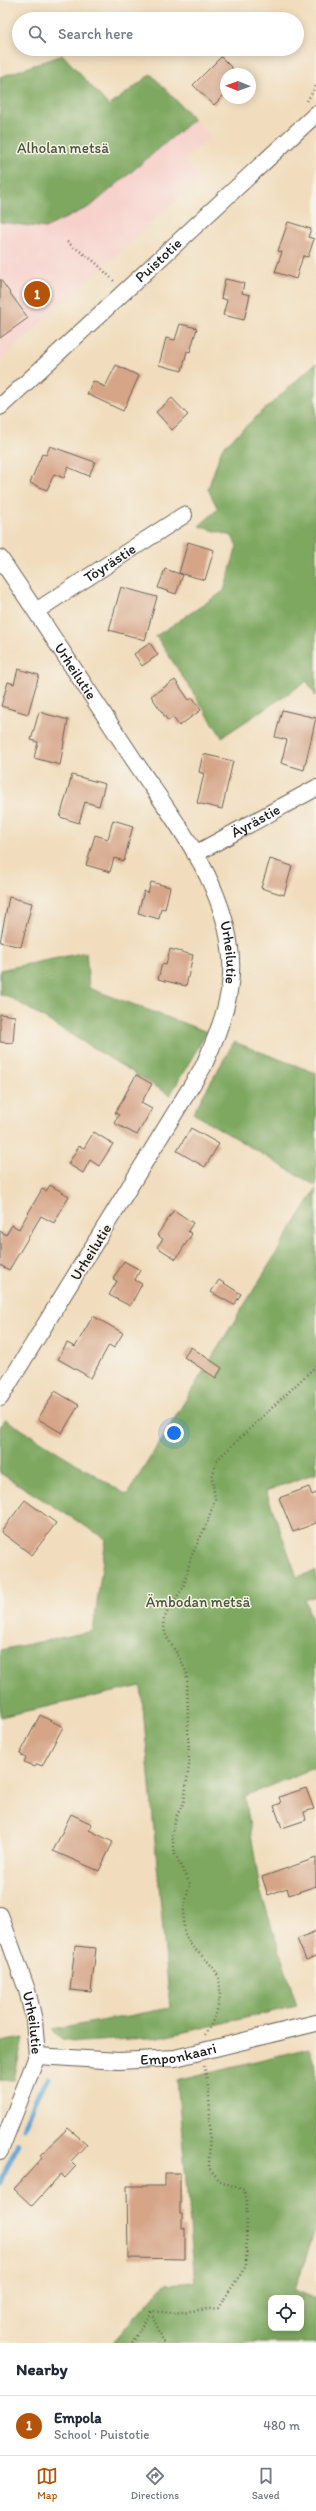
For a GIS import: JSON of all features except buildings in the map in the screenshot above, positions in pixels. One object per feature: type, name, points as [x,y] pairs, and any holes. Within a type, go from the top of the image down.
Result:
[{"type":"street","name":"Puistotie","points":[[0,407],[316,114]]},
{"type":"street","name":"Töyrästie","points":[[36,611],[184,516]]},
{"type":"street","name":"Urheilutie","points":[[0,558],[195,854],[224,916],[231,949],[231,981],[218,1036],[182,1103],[0,1398]]},
{"type":"street","name":"Äyrästie","points":[[195,854],[316,788]]},
{"type":"street","name":"Urheilutie","points":[[0,1915],[27,1990],[34,2020],[37,2056],[0,2151]]},
{"type":"street","name":"Emponkaari","points":[[37,2056],[119,2061],[175,2058],[316,2023]]},
{"type":"path","points":[[67,242],[95,262],[116,282]]},
{"type":"path","points":[[151,2311],[172,2313],[218,2308],[246,2266],[247,2208],[244,2190],[220,2181],[209,2168],[209,2088],[197,2043],[210,2028],[218,2010],[220,1990],[215,1969],[193,1948],[184,1930],[184,1904],[190,1884],[174,1854],[172,1834],[176,1817],[184,1802],[190,1766],[189,1698],[187,1674],[166,1636],[163,1622],[168,1610],[183,1588],[191,1557],[207,1523],[215,1499],[212,1478],[217,1460],[316,1366]]},
{"type":"path","points":[[132,2343],[151,2311]]},
{"type":"path","points":[[151,2311],[164,2343]]},
{"type":"shaded area","points":[[194,119],[210,136],[184,161],[201,178],[0,360],[0,222],[45,228],[91,206]]},
{"type":"green space","name":"Alholan metsä","points":[[64,56],[109,106],[151,74],[194,119],[91,206],[45,228],[0,222],[0,77]]},
{"type":"green space","points":[[316,363],[316,697],[307,681],[222,737],[156,636],[224,591],[237,546],[232,536],[199,526],[218,509],[208,489],[222,448]]},
{"type":"green space","points":[[86,952],[89,988],[207,1032],[170,1095],[8,996],[0,995],[0,970]]},
{"type":"green space","points":[[234,1042],[316,1073],[316,1186],[193,1113]]},
{"type":"green space","name":"Ämbodan metsä","points":[[316,1189],[316,1473],[266,1491],[297,1577],[316,1571],[316,1596],[305,1600],[316,1631],[316,1767],[245,1796],[260,1890],[297,2006],[163,2037],[81,2042],[62,2039],[52,2030],[170,2008],[141,1686],[0,1717],[0,1650],[93,1631],[106,1539],[0,1473],[0,1427],[5,1419],[127,1495]]},
{"type":"green space","points":[[23,2038],[14,2080],[0,2080],[0,2042]]},
{"type":"green space","points":[[309,2048],[316,2069],[316,2227],[295,2290],[316,2299],[316,2343],[112,2343],[165,2284],[195,2282],[177,2080]]},
{"type":"waterway","points":[[24,2128],[38,2094],[49,2078]]},
{"type":"waterway","points":[[0,2183],[18,2143]]},
{"type":"place","name":"Empola","points":[[37,294]]}]
